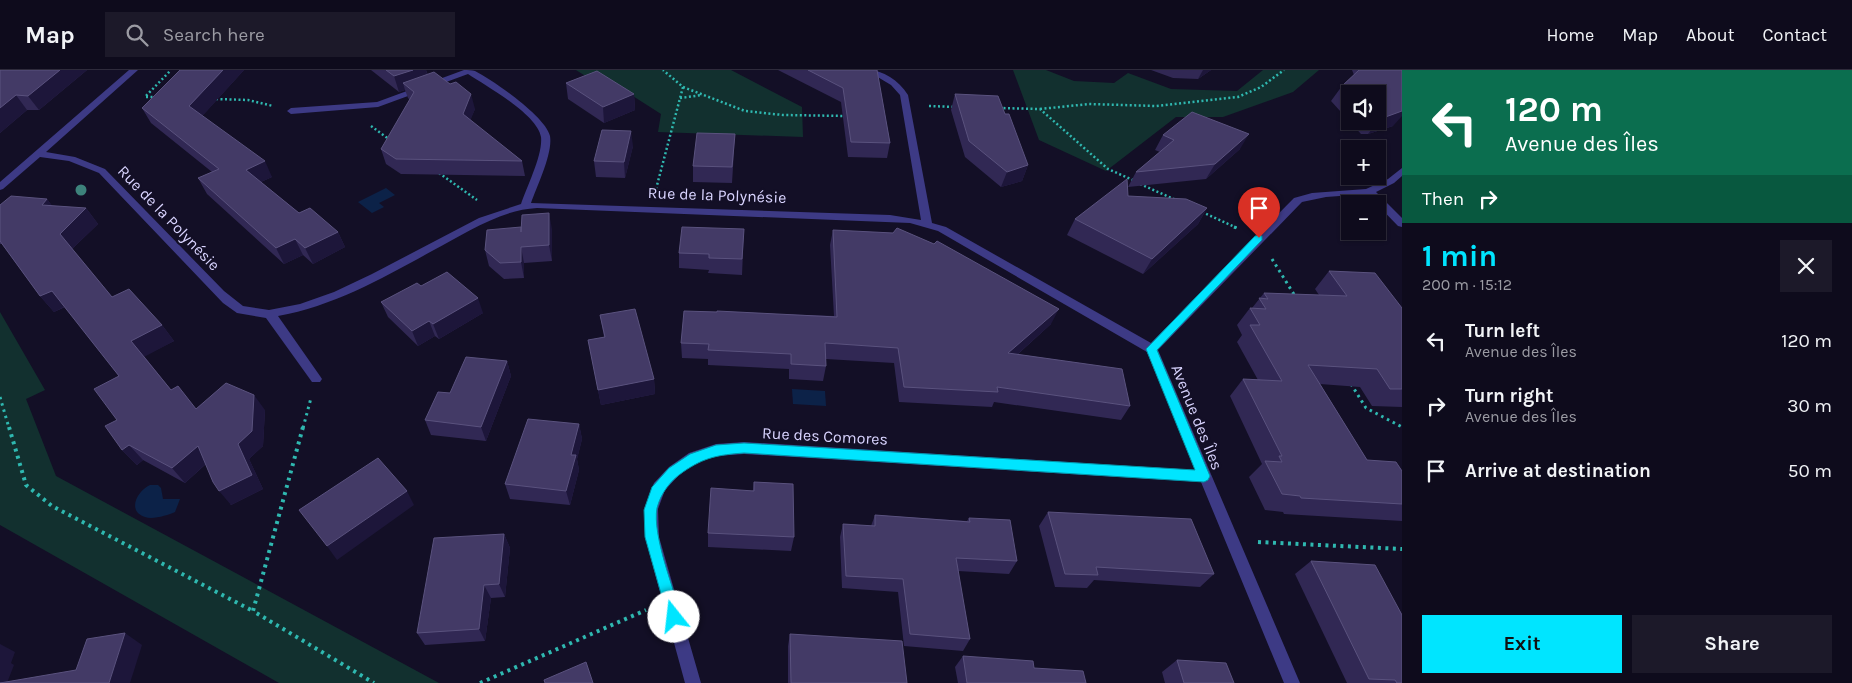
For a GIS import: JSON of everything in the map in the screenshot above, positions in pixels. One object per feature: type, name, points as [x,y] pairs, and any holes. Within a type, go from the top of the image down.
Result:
[{"type":"street","points":[[0,187],[134,70]]},
{"type":"street","points":[[292,111],[378,104],[469,70],[534,116],[545,136],[544,150],[525,206]]},
{"type":"street","points":[[870,70],[899,86],[904,95],[927,223]]},
{"type":"street","name":"Rue de la Polynésie","points":[[40,154],[60,155],[80,160],[102,171],[220,294],[241,310],[270,314],[329,300],[498,215],[525,206],[651,208],[890,218],[927,223],[960,238],[1152,349]]},
{"type":"street","points":[[1152,349],[1298,200],[1310,195],[1370,192],[1393,182],[1402,171]]},
{"type":"street","points":[[1370,192],[1402,224]]},
{"type":"street","points":[[270,314],[316,379]]},
{"type":"street","name":"Avenue des Îles","points":[[1152,349],[1292,683]]},
{"type":"street","name":"Rue des Comores","points":[[693,683],[652,537],[650,510],[659,487],[674,471],[694,457],[716,450],[744,448],[1204,476]]},
{"type":"path","points":[[164,97],[145,96],[171,70]]},
{"type":"path","points":[[663,70],[683,87],[727,105],[762,113],[850,116]]},
{"type":"path","points":[[992,108],[1040,109],[1089,104],[1156,106],[1238,97],[1261,87],[1284,70]]},
{"type":"path","points":[[651,208],[683,87]]},
{"type":"path","points":[[680,98],[703,95]]},
{"type":"path","points":[[210,99],[248,100],[292,111]]},
{"type":"path","points":[[906,105],[964,107]]},
{"type":"path","points":[[344,107],[392,141]]},
{"type":"path","points":[[1040,109],[1108,169],[1179,201]]},
{"type":"path","points":[[433,169],[498,215]]},
{"type":"path","points":[[1197,210],[1259,238],[1300,303]]},
{"type":"path","points":[[1346,376],[1366,408],[1402,427]]},
{"type":"path","points":[[253,611],[316,379]]},
{"type":"path","points":[[0,397],[26,485],[52,506],[253,611],[374,683]]},
{"type":"path","points":[[1232,541],[1402,549]]},
{"type":"path","points":[[480,683],[670,600]]},
{"type":"green space","points":[[576,70],[731,70],[802,107],[803,137],[658,132],[661,114],[600,75],[590,79]]},
{"type":"green space","points":[[1013,70],[1046,70],[1074,81],[1114,83],[1128,73],[1171,89],[1237,91],[1263,70],[1319,70],[1293,92],[1223,117],[1176,117],[1106,171],[1039,140]]},
{"type":"green space","points":[[0,312],[45,390],[26,399],[56,476],[439,683],[279,683],[0,525]]},
{"type":"water","points":[[386,188],[395,195],[379,203],[384,207],[372,213],[358,202]]},
{"type":"water","points":[[792,389],[825,391],[826,406],[793,404]]},
{"type":"water","points":[[150,485],[158,485],[161,488],[163,499],[180,499],[175,512],[152,518],[139,514],[135,506],[136,501],[141,491]]},
{"type":"building","points":[[0,70],[60,70],[28,96],[16,95],[0,108]]},
{"type":"building","points":[[180,70],[223,70],[189,106],[265,161],[246,170],[299,213],[310,208],[338,232],[305,248],[295,239],[276,248],[198,178],[219,169],[142,108]]},
{"type":"building","points":[[386,70],[413,70],[394,76]]},
{"type":"building","points":[[808,70],[877,70],[890,143],[851,142],[843,88]]},
{"type":"building","points":[[1359,70],[1402,70],[1402,111],[1386,117],[1386,85],[1343,85]]},
{"type":"building","points":[[597,71],[634,94],[603,107],[566,83]]},
{"type":"building","points":[[434,72],[450,84],[456,82],[471,94],[463,114],[522,161],[396,159],[381,149],[414,92],[403,83]]},
{"type":"building","points":[[955,94],[998,96],[1005,114],[1009,114],[1028,165],[1007,172],[969,141]]},
{"type":"building","points":[[1192,112],[1249,134],[1215,164],[1136,172],[1174,140],[1163,135]]},
{"type":"building","points":[[602,130],[631,131],[624,162],[594,161]]},
{"type":"building","points":[[697,133],[735,134],[732,167],[693,166]]},
{"type":"building","points":[[1127,179],[1128,196],[1186,199],[1207,208],[1152,259],[1075,219]]},
{"type":"building","points":[[11,196],[47,199],[42,205],[86,208],[60,234],[112,297],[129,289],[162,325],[131,341],[171,390],[178,386],[196,409],[226,383],[254,395],[252,431],[238,444],[252,475],[219,491],[213,482],[198,446],[172,468],[129,445],[122,450],[105,426],[117,420],[94,389],[119,376],[52,291],[40,296],[0,241],[0,205]]},
{"type":"building","points":[[549,213],[549,245],[521,247],[521,262],[500,263],[485,250],[487,230],[521,227],[521,232],[522,215]]},
{"type":"building","points":[[682,227],[744,229],[742,259],[709,258],[709,254],[679,253]]},
{"type":"building","points":[[897,228],[934,244],[937,241],[1059,309],[1008,353],[1122,369],[1130,406],[997,387],[998,392],[904,387],[898,348],[825,343],[826,366],[791,364],[791,354],[708,350],[709,344],[681,343],[684,311],[837,317],[833,230],[893,233]]},
{"type":"building","points":[[1329,271],[1375,273],[1402,308],[1402,389],[1390,389],[1377,369],[1308,365],[1367,460],[1396,462],[1402,471],[1402,504],[1301,498],[1300,496],[1282,494],[1265,461],[1282,462],[1279,456],[1282,456],[1243,379],[1282,381],[1250,325],[1260,325],[1250,308],[1266,309],[1259,298],[1268,299],[1264,293],[1347,296]]},
{"type":"building","points":[[447,272],[478,298],[433,324],[429,321],[412,331],[381,302],[417,283],[421,286]]},
{"type":"building","points":[[635,309],[654,379],[598,390],[588,340],[605,337],[600,315]]},
{"type":"building","points":[[466,357],[507,361],[481,427],[425,420],[438,392],[450,393]]},
{"type":"building","points":[[528,419],[579,424],[571,455],[576,455],[566,491],[505,484]]},
{"type":"building","points":[[378,458],[407,491],[327,546],[299,510]]},
{"type":"building","points":[[754,482],[793,484],[794,537],[708,533],[711,488],[754,491]]},
{"type":"building","points":[[1048,512],[1191,519],[1214,574],[1096,567],[1098,575],[1065,574]]},
{"type":"building","points":[[875,515],[970,522],[969,518],[1010,520],[1017,561],[956,558],[970,639],[910,634],[903,579],[846,576],[843,524],[875,526]]},
{"type":"building","points":[[504,534],[499,584],[484,585],[479,629],[417,633],[434,538]]},
{"type":"building","points":[[1311,561],[1375,565],[1402,615],[1402,683],[1397,683],[1395,680],[1369,679]]},
{"type":"building","points":[[125,633],[109,683],[0,683],[76,670],[87,639]]},
{"type":"building","points":[[790,634],[902,641],[907,683],[791,683]]},
{"type":"building","points":[[963,656],[1033,661],[1034,668],[1083,671],[1086,683],[967,683]]},
{"type":"building","points":[[1177,660],[1226,663],[1234,683],[1184,683]]},
{"type":"building","points":[[586,662],[593,683],[545,683],[544,680]]},
{"type":"route","points":[[674,617],[652,537],[650,510],[659,487],[674,471],[694,457],[716,450],[744,448],[1204,476],[1152,349],[1259,238]]}]
